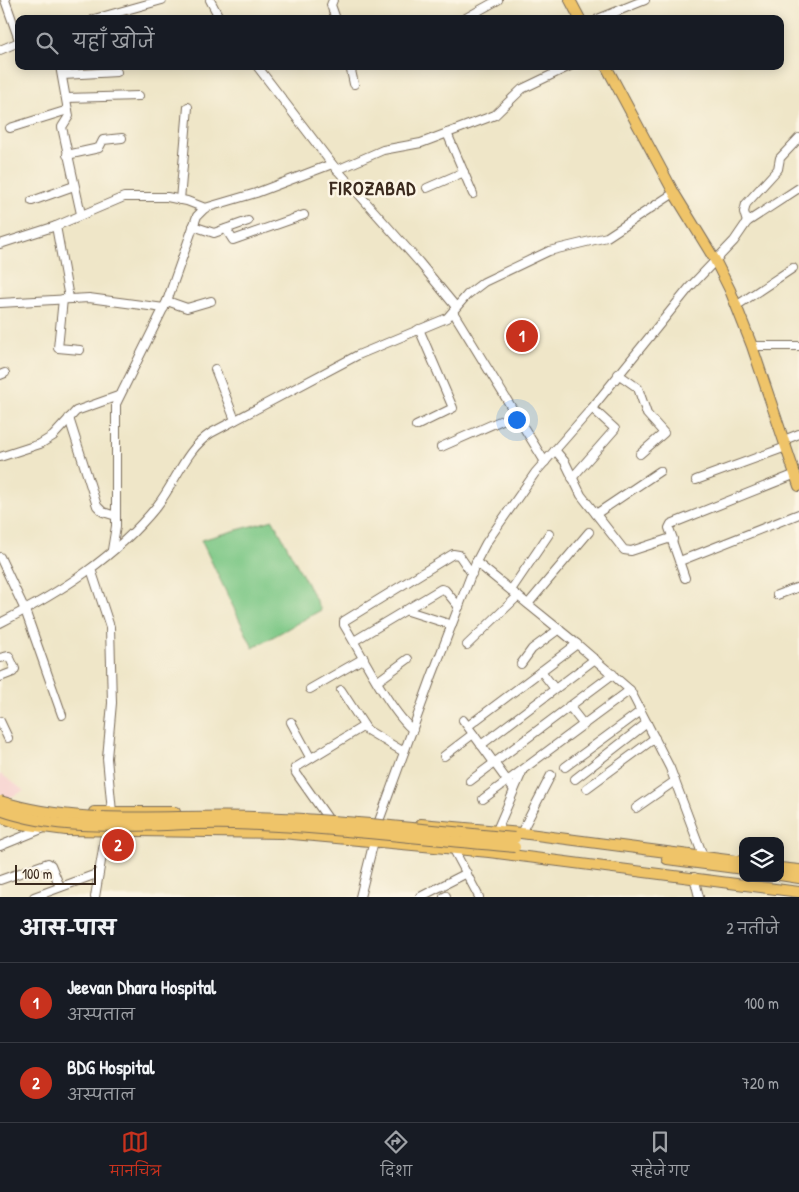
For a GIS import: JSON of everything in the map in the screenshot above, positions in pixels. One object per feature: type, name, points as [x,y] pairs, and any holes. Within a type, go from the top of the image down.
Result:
[{"type":"main road","points":[[570,0],[578,15]]},
{"type":"main road","points":[[608,70],[674,193],[715,260],[752,346],[799,486]]},
{"type":"main road","points":[[0,796],[18,803],[45,808],[112,812],[251,813],[497,830],[517,839],[739,877]]},
{"type":"main road","points":[[0,801],[49,814],[282,818],[703,856],[739,861]]},
{"type":"main road","points":[[0,810],[31,819],[64,824],[233,824],[517,839],[739,869]]},
{"type":"main road","points":[[0,817],[44,828],[106,831],[282,833],[453,848],[694,877],[799,892]]},
{"type":"main road","points":[[784,868],[799,870]]},
{"type":"main road","points":[[784,876],[799,878]]},
{"type":"main road","points":[[774,882],[799,886]]},
{"type":"street","points":[[5,0],[15,29]]},
{"type":"street","points":[[108,15],[162,0]]},
{"type":"street","points":[[210,0],[218,15]]},
{"type":"street","points":[[333,0],[331,5],[335,15]]},
{"type":"street","points":[[471,15],[498,0]]},
{"type":"street","points":[[608,15],[644,0]]},
{"type":"street","points":[[0,50],[15,43]]},
{"type":"street","points":[[61,70],[68,110],[68,118],[62,127],[74,186],[82,214]]},
{"type":"street","points":[[262,70],[335,167],[419,262],[455,310],[545,462]]},
{"type":"street","points":[[351,70],[354,84]]},
{"type":"street","points":[[112,551],[116,534],[115,410],[118,396],[165,304],[199,213],[205,208],[256,193],[383,150],[421,143],[495,115],[522,89],[562,70]]},
{"type":"street","points":[[63,75],[117,72]]},
{"type":"street","points":[[66,98],[139,96]]},
{"type":"street","points":[[180,200],[188,107]]},
{"type":"street","points":[[10,128],[68,110]]},
{"type":"street","points":[[447,133],[473,194]]},
{"type":"street","points":[[67,155],[99,148],[103,140],[122,138]]},
{"type":"street","points":[[747,222],[744,212],[746,204],[778,169],[780,158],[799,138]]},
{"type":"street","points":[[427,188],[464,172]]},
{"type":"street","points":[[32,201],[74,186]]},
{"type":"street","points":[[360,897],[380,821],[476,562],[512,505],[658,324],[734,241],[747,222],[799,188]]},
{"type":"street","points":[[0,623],[65,588],[91,570],[157,507],[198,444],[211,433],[344,361],[447,318],[471,291],[484,282],[549,251],[607,237],[674,193]]},
{"type":"street","points":[[0,244],[56,226],[124,197],[142,196],[180,200],[205,208]]},
{"type":"street","points":[[226,229],[233,240],[304,215]]},
{"type":"street","points":[[193,226],[210,232],[226,229],[248,221]]},
{"type":"street","points":[[56,226],[66,299],[58,348],[80,350]]},
{"type":"street","points":[[736,306],[793,268]]},
{"type":"street","points":[[0,303],[66,299],[165,304],[187,308],[211,301]]},
{"type":"street","points":[[416,426],[453,408],[419,329]]},
{"type":"street","points":[[752,346],[799,346]]},
{"type":"street","points":[[215,369],[235,420]]},
{"type":"street","points":[[618,374],[638,388],[647,414],[664,433],[662,437],[640,454]]},
{"type":"street","points":[[0,458],[47,440],[76,411],[118,396]]},
{"type":"street","points":[[572,478],[615,429],[592,408]]},
{"type":"street","points":[[441,447],[516,414]]},
{"type":"street","points":[[69,418],[97,506],[103,512],[116,516]]},
{"type":"street","points":[[696,480],[785,443],[799,434]]},
{"type":"street","points":[[555,450],[565,462],[581,495],[628,552],[669,538],[673,539]]},
{"type":"street","points":[[596,514],[660,470]]},
{"type":"street","points":[[685,578],[669,528],[671,524],[796,474]]},
{"type":"street","points":[[680,561],[799,514]]},
{"type":"street","points":[[528,604],[589,532]]},
{"type":"street","points":[[510,590],[549,534]]},
{"type":"street","points":[[413,730],[404,722],[378,681],[344,625],[345,620],[453,554],[459,556],[472,574]]},
{"type":"street","points":[[0,557],[25,610],[62,715]]},
{"type":"street","points":[[476,562],[595,658],[630,690],[675,781],[703,856]]},
{"type":"street","points":[[91,570],[110,627],[112,703],[107,773],[112,812]]},
{"type":"street","points":[[777,594],[799,587]]},
{"type":"street","points":[[354,642],[441,589],[446,590],[459,607]]},
{"type":"street","points":[[467,645],[518,596]]},
{"type":"street","points":[[406,610],[452,625]]},
{"type":"street","points":[[521,664],[532,649],[559,629]]},
{"type":"street","points":[[514,790],[465,723],[578,644]]},
{"type":"street","points":[[0,658],[9,656],[15,669],[0,677]]},
{"type":"street","points":[[310,690],[364,658]]},
{"type":"street","points":[[481,745],[595,658]]},
{"type":"street","points":[[378,681],[408,660]]},
{"type":"street","points":[[541,671],[555,689]]},
{"type":"street","points":[[470,781],[613,674]]},
{"type":"street","points":[[341,690],[364,726],[379,738],[404,752]]},
{"type":"street","points":[[483,799],[630,690]]},
{"type":"street","points":[[569,706],[584,724]]},
{"type":"street","points":[[564,767],[641,711]]},
{"type":"street","points":[[0,721],[8,738]]},
{"type":"street","points":[[291,722],[310,757]]},
{"type":"street","points":[[575,779],[647,723]]},
{"type":"street","points":[[327,818],[294,770],[310,757],[364,726]]},
{"type":"street","points":[[444,756],[473,734]]},
{"type":"street","points":[[588,788],[655,738]]},
{"type":"street","points":[[497,830],[522,771]]},
{"type":"street","points":[[517,839],[551,775]]},
{"type":"street","points":[[636,808],[675,781]]},
{"type":"street","points":[[0,846],[44,828]]},
{"type":"street","points":[[95,897],[106,831]]},
{"type":"street","points":[[453,848],[480,897]]},
{"type":"street","points":[[0,880],[48,863],[51,865],[60,887]]},
{"type":"street","points":[[34,897],[99,873]]},
{"type":"street","points":[[420,897],[467,873]]},
{"type":"street","points":[[694,877],[699,897]]},
{"type":"shaded area","points":[[0,774],[24,791],[8,798],[0,794]]},
{"type":"green space","points":[[273,520],[321,610],[253,648],[201,540]]},
{"type":"place","name":"Jeevan Dhara Hospital","points":[[522,336]]},
{"type":"place","name":"BDG Hospital","points":[[118,845]]},
{"type":"district","name":"FIROZABAD","points":[[373,188]]}]
